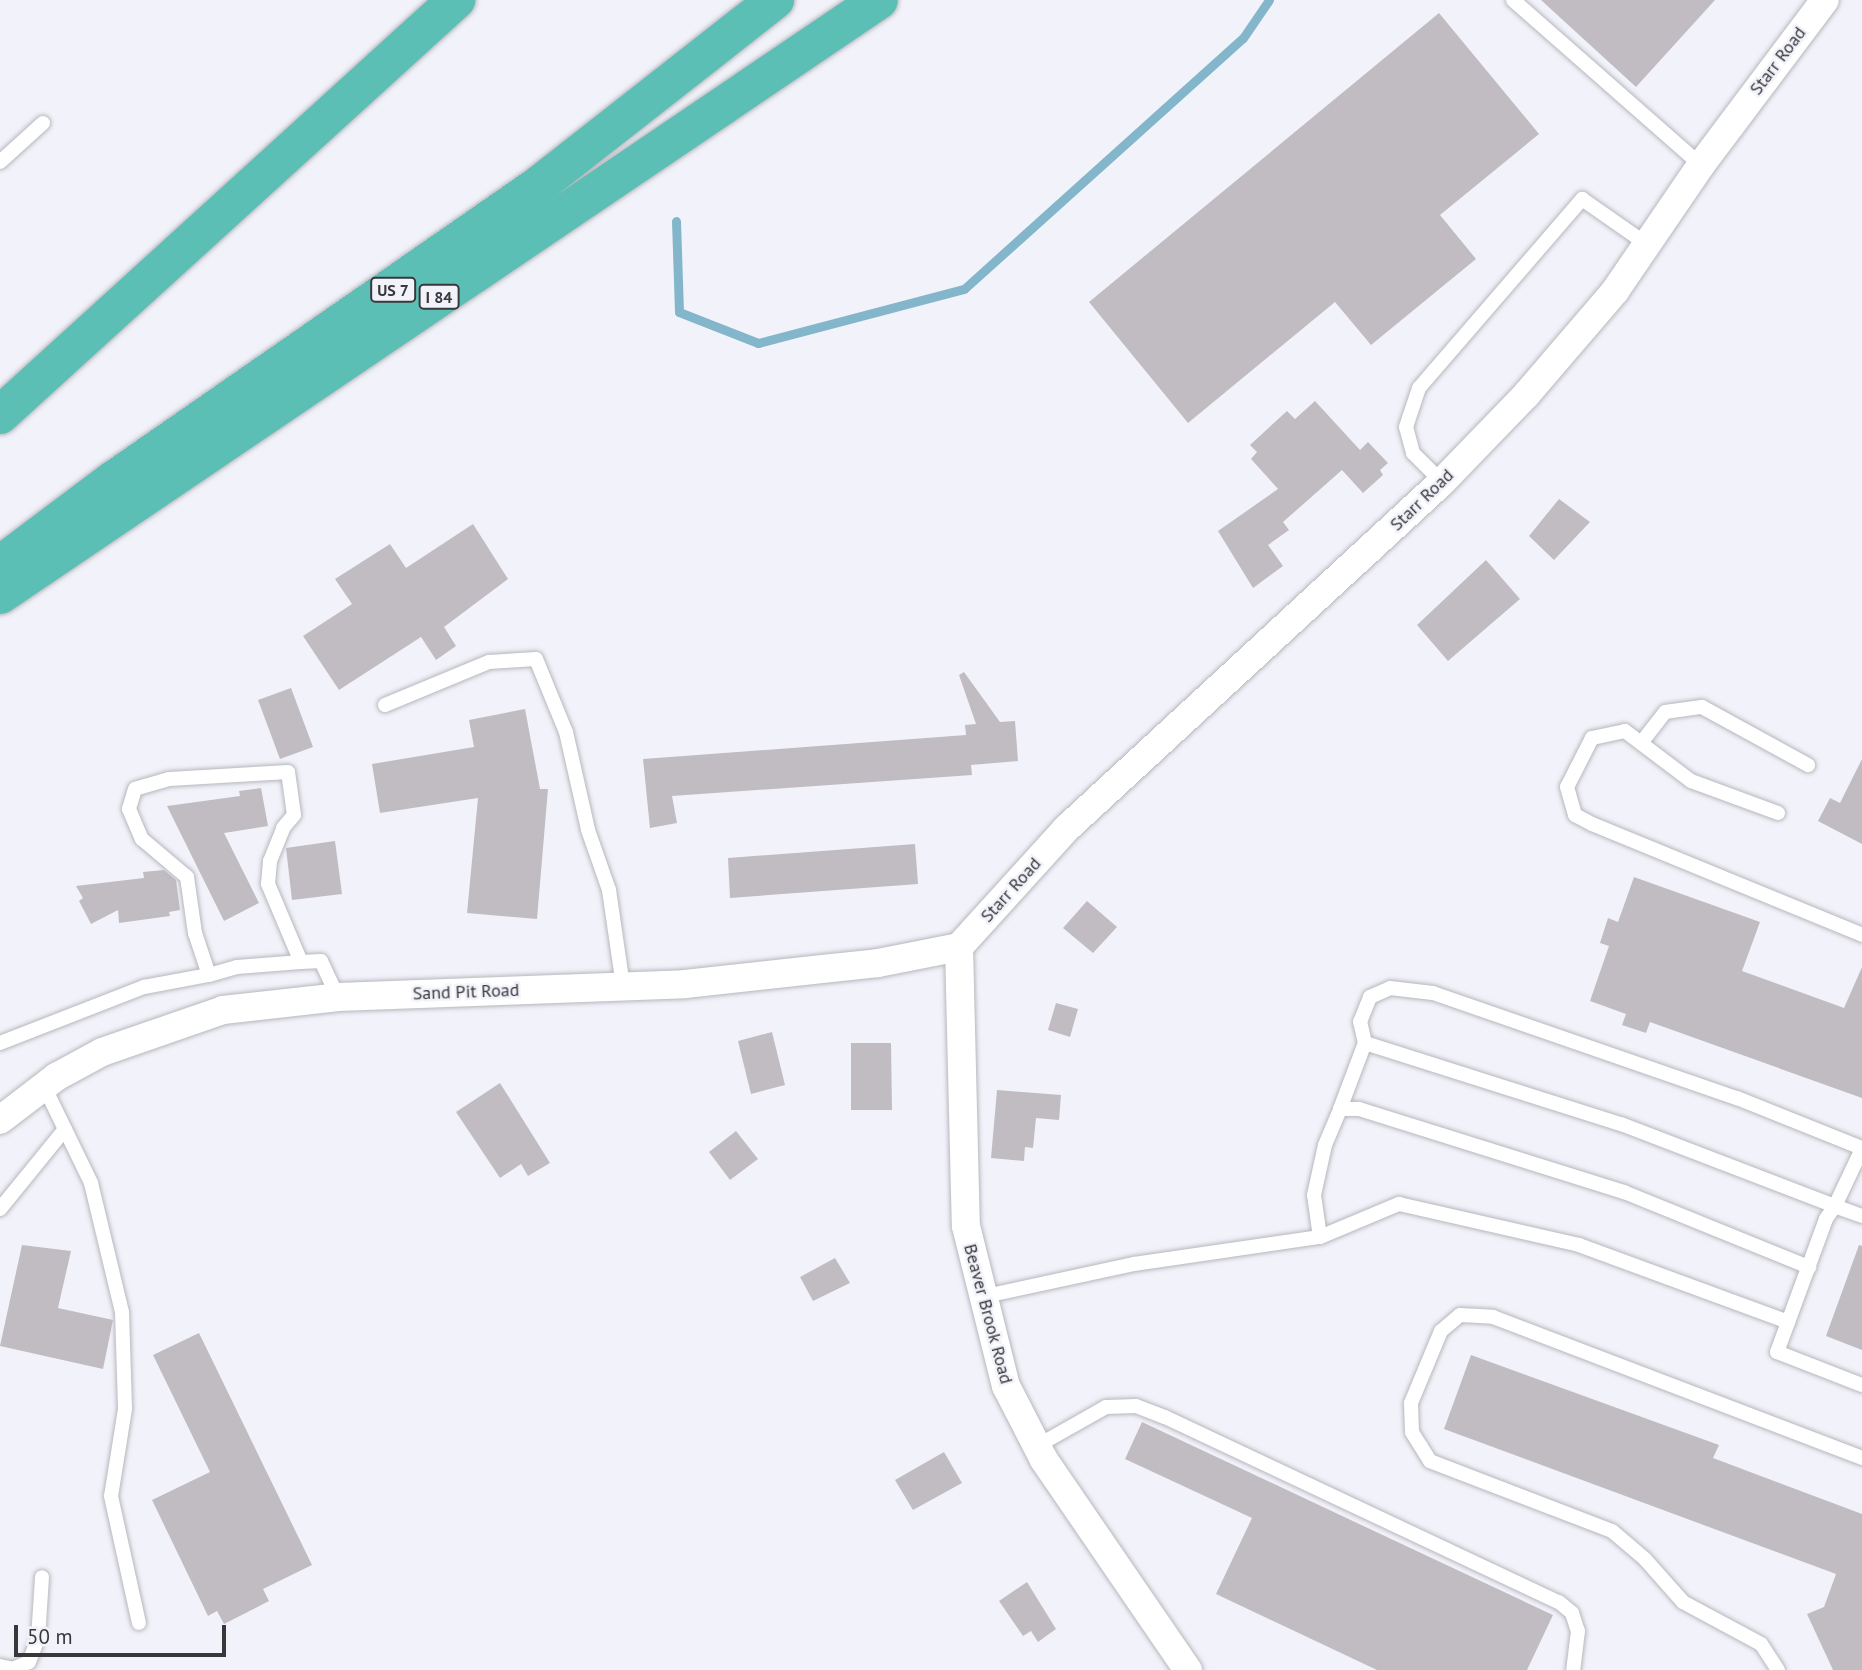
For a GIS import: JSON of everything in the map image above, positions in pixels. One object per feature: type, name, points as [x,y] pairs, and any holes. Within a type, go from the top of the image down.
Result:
[{"type":"highway","points":[[373,75],[447,0]]},
{"type":"highway","points":[[0,415],[456,0]]},
{"type":"highway","name":"US 7","points":[[0,565],[112,481],[539,185],[775,0]]},
{"type":"highway","name":"I 84","points":[[0,595],[879,0]]},
{"type":"street","name":"Starr Road","points":[[959,947],[1067,828],[1442,482],[1525,395],[1648,246],[1701,166],[1825,0]]},
{"type":"street","name":"Sand Pit Road","points":[[0,1119],[44,1086],[102,1052],[223,1010],[338,997],[624,986],[878,963],[959,947]]},
{"type":"street","name":"Beaver Brook Road","points":[[959,947],[966,1226],[980,1297],[1006,1386],[1037,1446],[1188,1670]]},
{"type":"lane","points":[[1513,0],[1701,166]]},
{"type":"lane","points":[[0,162],[43,123]]},
{"type":"lane","points":[[1442,482],[1413,453],[1406,427],[1419,388],[1582,199],[1648,246]]},
{"type":"lane","points":[[385,705],[489,662],[536,659],[566,732],[589,830],[609,890],[624,986]]},
{"type":"lane","points":[[1642,743],[1665,712],[1702,707],[1808,765]]},
{"type":"lane","points":[[1778,813],[1691,781],[1625,731],[1592,738],[1567,787],[1575,815],[1862,935]]},
{"type":"lane","points":[[209,975],[195,933],[187,877],[142,839],[129,809],[135,789],[169,779],[288,772],[294,815],[283,828],[270,861],[268,884],[301,962]]},
{"type":"lane","points":[[0,1043],[144,987],[237,967],[321,961],[338,997]]},
{"type":"lane","points":[[1320,1237],[1314,1195],[1340,1109],[1365,1043],[1360,1022],[1370,997],[1390,988],[1433,993],[1737,1098],[1862,1148],[1835,1206],[1826,1219],[1777,1352],[1862,1385]]},
{"type":"lane","points":[[1365,1043],[1622,1124],[1862,1216]]},
{"type":"lane","points":[[44,1086],[91,1182],[122,1312],[125,1409],[111,1496],[139,1623]]},
{"type":"lane","points":[[1340,1109],[1381,1114],[1571,1174],[1741,1236],[1809,1266]]},
{"type":"lane","points":[[0,1209],[65,1129]]},
{"type":"lane","points":[[980,1297],[1134,1264],[1320,1237],[1399,1204],[1579,1245],[1788,1322]]},
{"type":"lane","points":[[1778,1670],[1761,1644],[1682,1602],[1645,1559],[1612,1531],[1430,1461],[1412,1432],[1411,1403],[1441,1331],[1460,1315],[1493,1317],[1862,1458]]},
{"type":"lane","points":[[1037,1446],[1106,1407],[1136,1406],[1165,1417],[1559,1602],[1572,1613],[1578,1631],[1573,1670]]},
{"type":"lane","points":[[0,1666],[13,1669],[29,1662],[38,1639],[42,1577]]},
{"type":"building","points":[[1541,0],[1715,0],[1636,87]]},
{"type":"building","points":[[1439,13],[1539,134],[1440,215],[1476,259],[1371,345],[1335,302],[1188,423],[1089,302]]},
{"type":"building","points":[[1315,401],[1360,450],[1368,442],[1388,463],[1380,470],[1383,475],[1363,493],[1342,470],[1283,522],[1289,530],[1268,545],[1283,566],[1253,588],[1218,531],[1278,489],[1251,459],[1257,452],[1250,445],[1287,411],[1295,419]]},
{"type":"building","points":[[1559,499],[1590,522],[1554,560],[1529,536]]},
{"type":"building","points":[[473,524],[508,579],[444,627],[456,646],[436,660],[421,637],[339,690],[303,636],[352,604],[335,579],[390,544],[406,568]]},
{"type":"building","points":[[1486,560],[1520,599],[1448,661],[1417,625]]},
{"type":"building","points":[[964,672],[1000,722],[1015,721],[1018,761],[971,765],[972,775],[672,796],[677,823],[650,828],[643,759],[966,735],[965,725],[976,724],[959,675]]},
{"type":"building","points":[[291,688],[313,747],[280,759],[258,700]]},
{"type":"building","points":[[525,709],[540,789],[548,789],[537,919],[467,913],[478,798],[380,813],[372,764],[474,747],[469,720]]},
{"type":"building","points":[[1862,759],[1862,844],[1818,821],[1830,798],[1840,803]]},
{"type":"building","points":[[261,788],[268,826],[224,833],[259,903],[224,921],[167,806],[240,796],[239,791]]},
{"type":"building","points":[[335,841],[342,894],[292,900],[286,848]]},
{"type":"building","points":[[915,844],[918,884],[730,898],[728,858]]},
{"type":"building","points":[[164,870],[176,880],[180,910],[169,912],[170,916],[119,923],[118,910],[91,924],[79,901],[83,898],[76,886],[144,878],[143,872]]},
{"type":"building","points":[[1634,877],[1760,922],[1742,971],[1844,1008],[1862,967],[1862,1098],[1650,1022],[1646,1033],[1622,1025],[1626,1014],[1590,1001],[1609,946],[1600,943],[1608,918],[1618,922]]},
{"type":"building","points":[[1087,901],[1117,927],[1093,953],[1063,928]]},
{"type":"building","points":[[1056,1003],[1078,1009],[1070,1037],[1048,1030]]},
{"type":"building","points":[[772,1032],[785,1085],[751,1094],[738,1041]]},
{"type":"building","points":[[851,1043],[891,1043],[892,1110],[851,1110]]},
{"type":"building","points":[[500,1083],[550,1163],[528,1176],[521,1164],[500,1178],[456,1112]]},
{"type":"building","points":[[997,1090],[1061,1095],[1059,1120],[1036,1118],[1033,1148],[1025,1147],[1024,1161],[991,1158]]},
{"type":"building","points":[[736,1131],[758,1159],[730,1180],[709,1152]]},
{"type":"building","points":[[22,1245],[71,1251],[58,1308],[113,1320],[103,1369],[0,1346]]},
{"type":"building","points":[[1859,1245],[1862,1246],[1862,1350],[1826,1336]]},
{"type":"building","points":[[835,1258],[850,1283],[813,1301],[800,1277]]},
{"type":"building","points":[[199,1333],[312,1565],[263,1589],[269,1601],[224,1624],[217,1611],[208,1616],[152,1500],[210,1472],[153,1355]]},
{"type":"building","points":[[1471,1355],[1719,1445],[1713,1458],[1862,1514],[1862,1670],[1833,1670],[1807,1614],[1824,1607],[1836,1574],[1444,1429]]},
{"type":"building","points":[[1142,1422],[1553,1615],[1527,1670],[1377,1670],[1216,1594],[1252,1518],[1125,1459]]},
{"type":"building","points":[[944,1452],[962,1483],[913,1510],[895,1480]]},
{"type":"building","points":[[1027,1582],[1056,1629],[1038,1642],[1031,1631],[1023,1636],[999,1601]]},
{"type":"waterway","points":[[676,221],[679,312],[758,343],[964,289],[1243,38],[1269,0]]}]
